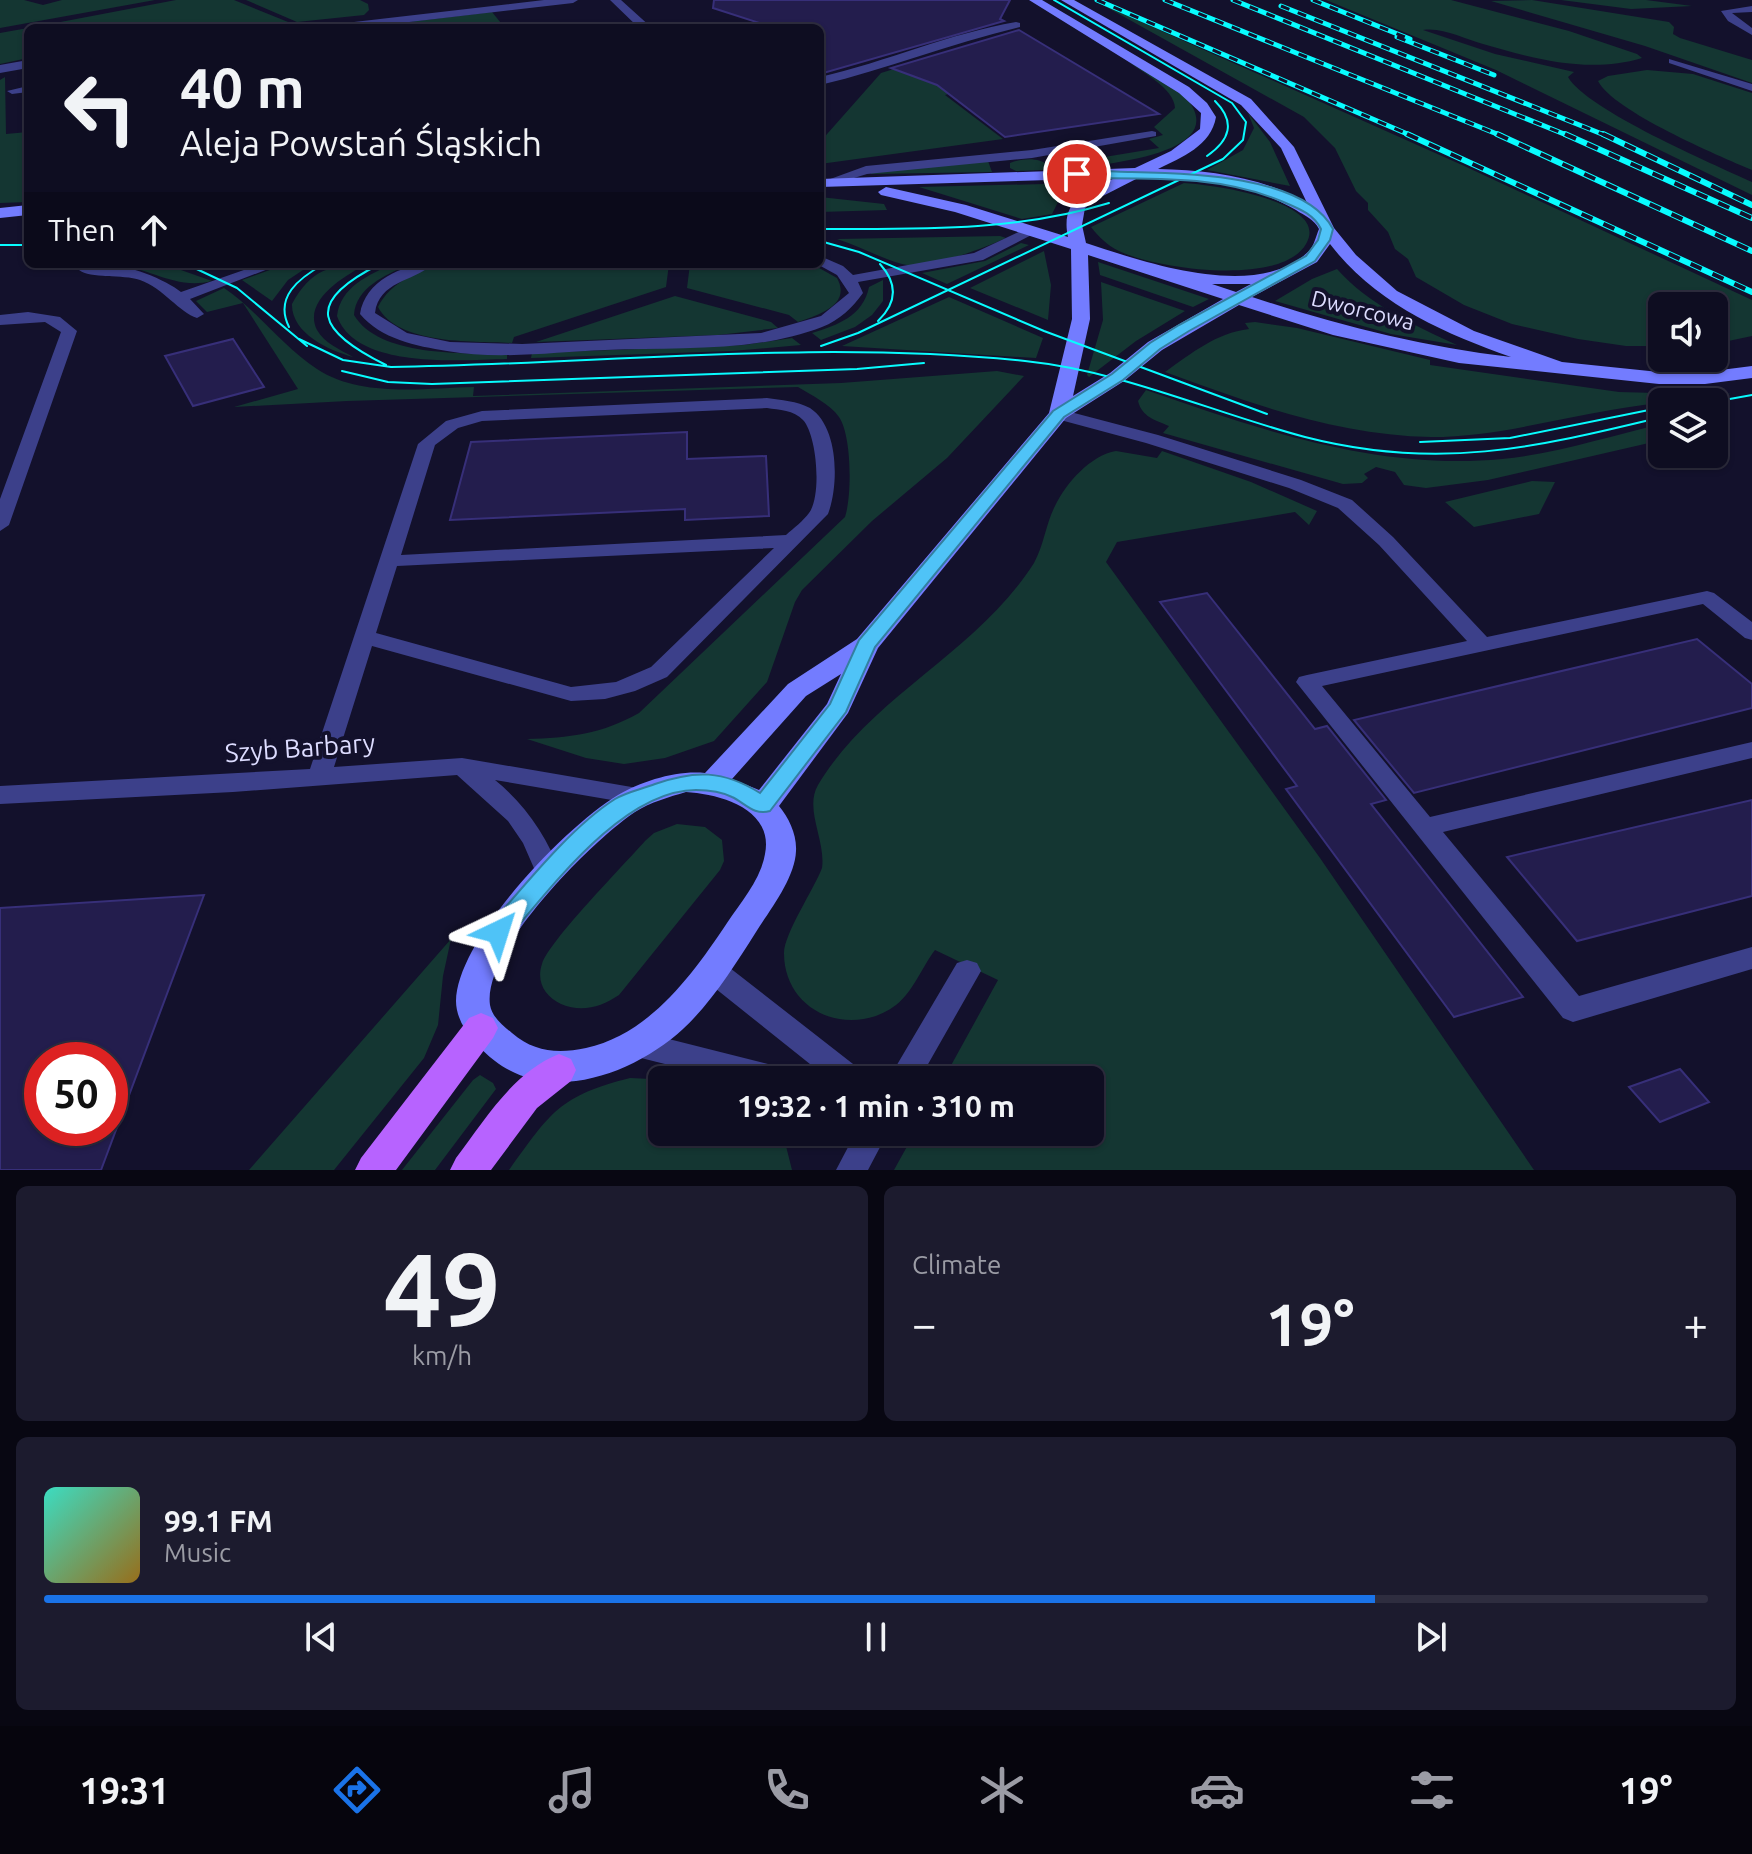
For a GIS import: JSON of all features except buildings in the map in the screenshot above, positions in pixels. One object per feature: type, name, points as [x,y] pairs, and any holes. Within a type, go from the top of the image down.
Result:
[{"type":"main road","points":[[1034,0],[1184,90],[1199,102],[1209,117],[1208,127],[1191,146],[1102,189],[1079,205],[1072,222],[1080,246],[1081,317],[1059,414]]},
{"type":"main road","name":"Dworcowa","points":[[1066,0],[1246,102],[1287,147],[1324,224],[1367,276],[1405,304],[1467,335],[1558,367]]},
{"type":"main road","points":[[1077,174],[1162,160]]},
{"type":"main road","points":[[763,806],[839,707],[866,645],[1059,414],[1117,377],[1155,346],[1286,273],[1319,251],[1324,224],[1289,198],[1253,186],[1195,176],[1077,174],[824,183]]},
{"type":"main road","points":[[824,183],[926,198],[1162,274],[1222,280],[1286,273]]},
{"type":"main road","points":[[0,213],[24,210]]},
{"type":"main road","points":[[0,225],[24,222]]},
{"type":"main road","name":"Dworcowa","points":[[1162,274],[1310,323],[1433,352],[1659,378],[1705,378],[1752,372]]},
{"type":"main road","points":[[1206,316],[1256,314],[1310,323]]},
{"type":"main road","points":[[713,782],[797,690],[866,645]]},
{"type":"main road","points":[[469,1170],[524,1097],[559,1070],[596,1063],[637,1044],[674,1016],[764,896],[781,854],[778,830],[763,806],[739,791],[713,782],[686,782],[641,796],[606,818],[498,932],[475,976],[473,1001],[481,1028],[508,1052],[559,1070]]},
{"type":"main road","points":[[374,1170],[481,1028]]},
{"type":"street","points":[[363,24],[573,0]]},
{"type":"street","points":[[615,0],[642,24]]},
{"type":"street","points":[[824,80],[877,68],[994,29],[1016,25]]},
{"type":"street","points":[[0,69],[24,65]]},
{"type":"lane","points":[[1752,9],[1726,11],[1731,19],[1752,32]]},
{"type":"lane","points":[[1673,61],[1752,88]]},
{"type":"lane","points":[[12,91],[24,90]]},
{"type":"lane","points":[[824,183],[866,170],[1005,156],[1152,134]]},
{"type":"lane","points":[[1005,156],[998,162],[1002,170],[1015,177]]},
{"type":"lane","points":[[852,279],[978,257],[1032,231]]},
{"type":"lane","points":[[418,268],[384,284],[369,300],[367,314],[402,336],[450,347],[522,349],[761,338],[830,319],[845,309],[856,293],[852,279],[824,262]]},
{"type":"lane","points":[[181,297],[263,268]]},
{"type":"lane","points":[[86,270],[131,271],[160,283],[181,297],[197,314]]},
{"type":"lane","points":[[0,320],[48,317],[62,322],[69,331],[0,525]]},
{"type":"lane","points":[[319,777],[364,637],[427,444],[434,435],[457,422],[482,416],[767,403],[804,411],[818,427],[826,501],[819,514],[659,672],[620,689],[596,694],[571,694],[364,637]]},
{"type":"lane","points":[[1059,414],[1152,439],[1295,484],[1345,504],[1367,521],[1482,645]]},
{"type":"lane","points":[[389,561],[791,541]]},
{"type":"lane","points":[[1752,633],[1707,597],[1307,682],[1573,1010],[1752,958]]},
{"type":"lane","points":[[1426,827],[1752,750]]},
{"type":"lane","points":[[462,766],[514,808],[538,844],[549,875]]},
{"type":"lane","name":"Szyb Barbary","points":[[0,795],[462,766],[641,796]]},
{"type":"lane","points":[[711,969],[834,1066]]},
{"type":"lane","points":[[911,1066],[967,971]]},
{"type":"lane","points":[[637,1044],[724,1066]]},
{"type":"lane","points":[[851,1170],[865,1146]]},
{"type":"green space","points":[[0,0],[24,0],[43,5],[62,0],[155,0],[0,28]]},
{"type":"green space","points":[[176,0],[234,0],[293,24],[50,24]]},
{"type":"green space","points":[[246,0],[360,0],[368,4],[369,10],[364,15],[297,22]]},
{"type":"green space","points":[[1326,0],[1451,0],[1569,31],[1637,54],[1642,58],[1622,63],[1562,63],[1502,50],[1446,32],[1423,30],[1495,54],[1574,72],[1568,77],[1599,105],[1652,135],[1752,182],[1752,195],[1496,70]]},
{"type":"green space","points":[[1532,0],[1669,22],[1674,27],[1673,34],[1680,38],[1752,60],[1752,83],[1645,46],[1491,1]]},
{"type":"green space","points":[[1561,0],[1646,0],[1692,6],[1631,9]]},
{"type":"green space","points":[[1101,4],[1462,165],[1752,300],[1752,336],[1728,341],[1728,292],[1648,292],[1648,346],[1578,339],[1512,324],[1464,305],[1416,277],[1408,259],[1395,249],[1388,232],[1356,191],[1335,148],[1304,117]]},
{"type":"green space","points":[[492,12],[502,24],[392,24]]},
{"type":"green space","points":[[24,29],[24,59],[0,64],[0,33]]},
{"type":"green space","points":[[1127,61],[1172,86],[1192,106],[1196,126],[1183,141],[1159,153],[1127,161],[1059,169],[1016,171],[1010,168],[1010,163],[1026,159],[1050,166],[1159,148],[1149,139],[1163,135],[1154,127],[1175,108],[1173,101],[1156,81]]},
{"type":"green space","points":[[897,68],[968,88],[945,95],[1003,139],[824,163],[824,137],[881,73]]},
{"type":"green space","points":[[1647,70],[1693,74],[1752,93],[1752,170],[1645,119],[1624,106],[1598,81],[1608,76]]},
{"type":"green space","points":[[5,77],[6,134],[24,132],[24,202],[0,203],[0,80]]},
{"type":"green space","points":[[1248,113],[1270,142],[1290,186],[1207,170],[1243,150],[1254,128]]},
{"type":"green space","points":[[988,161],[992,172],[871,174],[871,173]]},
{"type":"green space","points":[[1083,183],[1059,200],[1052,214],[1022,219],[919,187]]},
{"type":"green space","points":[[1184,183],[1239,191],[1285,206],[1301,216],[1309,229],[1306,244],[1292,257],[1271,266],[1246,270],[1188,268],[1160,264],[1119,251],[1091,227]]},
{"type":"green space","points":[[824,197],[884,204],[887,210],[824,212]]},
{"type":"green space","points":[[1006,238],[954,257],[912,265],[837,239]]},
{"type":"green space","points":[[1021,243],[1029,245],[947,284],[922,273],[985,261]]},
{"type":"green space","points":[[1044,251],[1051,285],[1048,320],[970,288]]},
{"type":"green space","points":[[1098,262],[1209,299],[1193,307],[1100,275]]},
{"type":"green space","points":[[133,268],[175,268],[212,281],[174,281]]},
{"type":"green space","points":[[275,268],[306,268],[288,280],[272,301],[242,280]]},
{"type":"green space","points":[[360,268],[328,290],[316,309],[314,319],[324,339],[353,357],[313,339],[293,314],[292,304],[299,292],[323,271]]},
{"type":"green space","points":[[384,268],[401,268],[373,284],[360,297],[354,315],[366,329],[402,346],[446,352],[507,354],[507,359],[412,358],[365,346],[348,333],[337,316],[339,306],[350,290]]},
{"type":"green space","points":[[668,268],[666,287],[514,337],[512,343],[458,341],[419,335],[388,319],[378,307],[383,298],[399,283],[428,269]]},
{"type":"green space","points":[[690,268],[819,268],[837,278],[840,295],[831,308],[798,322],[789,315],[687,288]]},
{"type":"green space","points":[[1337,269],[1378,304],[1457,345],[1391,334],[1275,301],[1312,279]]},
{"type":"green space","points":[[883,280],[883,301],[872,315],[855,327],[821,340],[812,333],[848,318],[861,305],[869,287]]},
{"type":"green space","points":[[1101,282],[1185,311],[1136,341],[1089,377],[1087,375],[1103,320]]},
{"type":"green space","points":[[224,288],[236,297],[248,307],[293,350],[317,369],[334,378],[373,388],[474,387],[473,396],[841,383],[997,371],[1024,376],[947,458],[872,521],[802,590],[767,682],[714,741],[665,758],[624,764],[586,758],[527,739],[585,734],[639,713],[845,517],[850,481],[848,451],[843,426],[835,412],[798,387],[234,407],[298,389],[243,303],[207,312],[196,301]]},
{"type":"green space","points":[[675,296],[771,322],[778,328],[718,335],[536,342]]},
{"type":"green space","points":[[949,297],[1043,338],[1036,358],[842,346]]},
{"type":"green space","points":[[1245,323],[1297,328],[1430,360],[1430,365],[1619,392],[1648,393],[1648,405],[1499,431],[1431,437],[1396,435],[1295,416],[1165,372],[1205,345],[1249,329]]},
{"type":"green space","points":[[792,338],[801,345],[732,351],[531,358],[532,353],[744,345]]},
{"type":"green space","points":[[1146,390],[1276,433],[1365,453],[1411,459],[1456,461],[1522,457],[1648,428],[1648,443],[1488,480],[1426,488],[1404,485],[1395,472],[1376,467],[1364,474],[1368,478],[1362,483],[1343,484],[1163,433],[1169,426],[1150,417],[1138,401]]},
{"type":"green space","points":[[1116,451],[1157,458],[1162,451],[1251,482],[1317,511],[1309,525],[1295,512],[1117,542],[1106,562],[1320,858],[1534,1170],[894,1170],[907,1146],[1104,1146],[1104,1066],[951,1066],[998,980],[935,950],[896,1005],[860,1020],[841,1019],[823,1014],[808,1005],[795,991],[787,974],[784,953],[789,935],[822,868],[813,804],[818,785],[866,725],[984,623],[1011,595],[1034,563],[1052,513],[1066,488],[1080,471]]},
{"type":"green space","points":[[1532,481],[1555,482],[1539,514],[1474,527],[1445,502]]},
{"type":"green space","points":[[677,824],[705,827],[722,840],[724,861],[720,870],[619,995],[605,1003],[584,1008],[569,1007],[555,1001],[543,988],[540,971],[558,938],[645,841],[654,833]]},
{"type":"green space","points":[[451,939],[438,1025],[424,1058],[334,1170],[249,1170]]},
{"type":"green space","points":[[480,1075],[493,1083],[496,1089],[435,1170],[402,1170],[473,1080]]},
{"type":"green space","points":[[630,1078],[648,1079],[648,1146],[786,1146],[792,1170],[509,1170],[559,1109],[587,1092]]},
{"type":"tram line","points":[[948,290],[1223,159],[1243,140],[1246,122],[1232,103],[1054,0]]},
{"type":"tram line","points":[[1207,156],[1221,144],[1228,130],[1226,116],[1215,101]]},
{"type":"tram line","points":[[824,229],[1002,224],[1109,203]]},
{"type":"tram line","points":[[824,242],[859,252],[948,290]]},
{"type":"tram line","points":[[0,245],[24,245]]},
{"type":"tram line","points":[[878,321],[889,307],[893,293],[890,279],[880,264]]},
{"type":"tram line","points":[[194,268],[237,288],[307,346]]},
{"type":"tram line","points":[[289,327],[285,316],[287,298],[298,282],[318,268]]},
{"type":"tram line","points":[[373,268],[338,291],[330,304],[328,316],[345,340],[386,365]]},
{"type":"tram line","points":[[821,346],[858,333],[948,290]]},
{"type":"tram line","points":[[948,290],[1044,331],[1267,414]]},
{"type":"tram line","points":[[299,339],[343,360],[391,367],[787,352],[946,355],[1025,361],[1061,366],[1131,383],[1305,437],[1398,453],[1442,454],[1528,446],[1648,420]]},
{"type":"tram line","points":[[342,371],[388,382],[432,384],[857,369],[924,363]]},
{"type":"tram line","points":[[1728,399],[1752,395]]},
{"type":"tram line","points":[[1420,442],[1510,438],[1648,410]]},
{"type":"railway","points":[[1097,0],[1412,136]]},
{"type":"railway","points":[[1165,0],[1502,136]]},
{"type":"railway","points":[[1233,0],[1569,136]]},
{"type":"railway","points":[[1313,0],[1410,39]]},
{"type":"railway","points":[[1281,6],[1607,136]]},
{"type":"railway","points":[[1397,37],[1494,75]]},
{"type":"railway","points":[[1407,134],[1752,292]]},
{"type":"railway","points":[[1497,134],[1752,251]]},
{"type":"railway","points":[[1565,134],[1752,218]]},
{"type":"railway","points":[[1603,134],[1752,205]]},
{"type":"route","points":[[498,932],[549,875],[606,818],[626,803],[653,791],[686,782],[713,782],[739,791],[763,806],[839,707],[866,645],[1059,414],[1184,328],[1311,258],[1319,251],[1327,229],[1322,219],[1307,208],[1289,198],[1253,186],[1195,176],[1077,174]]}]
